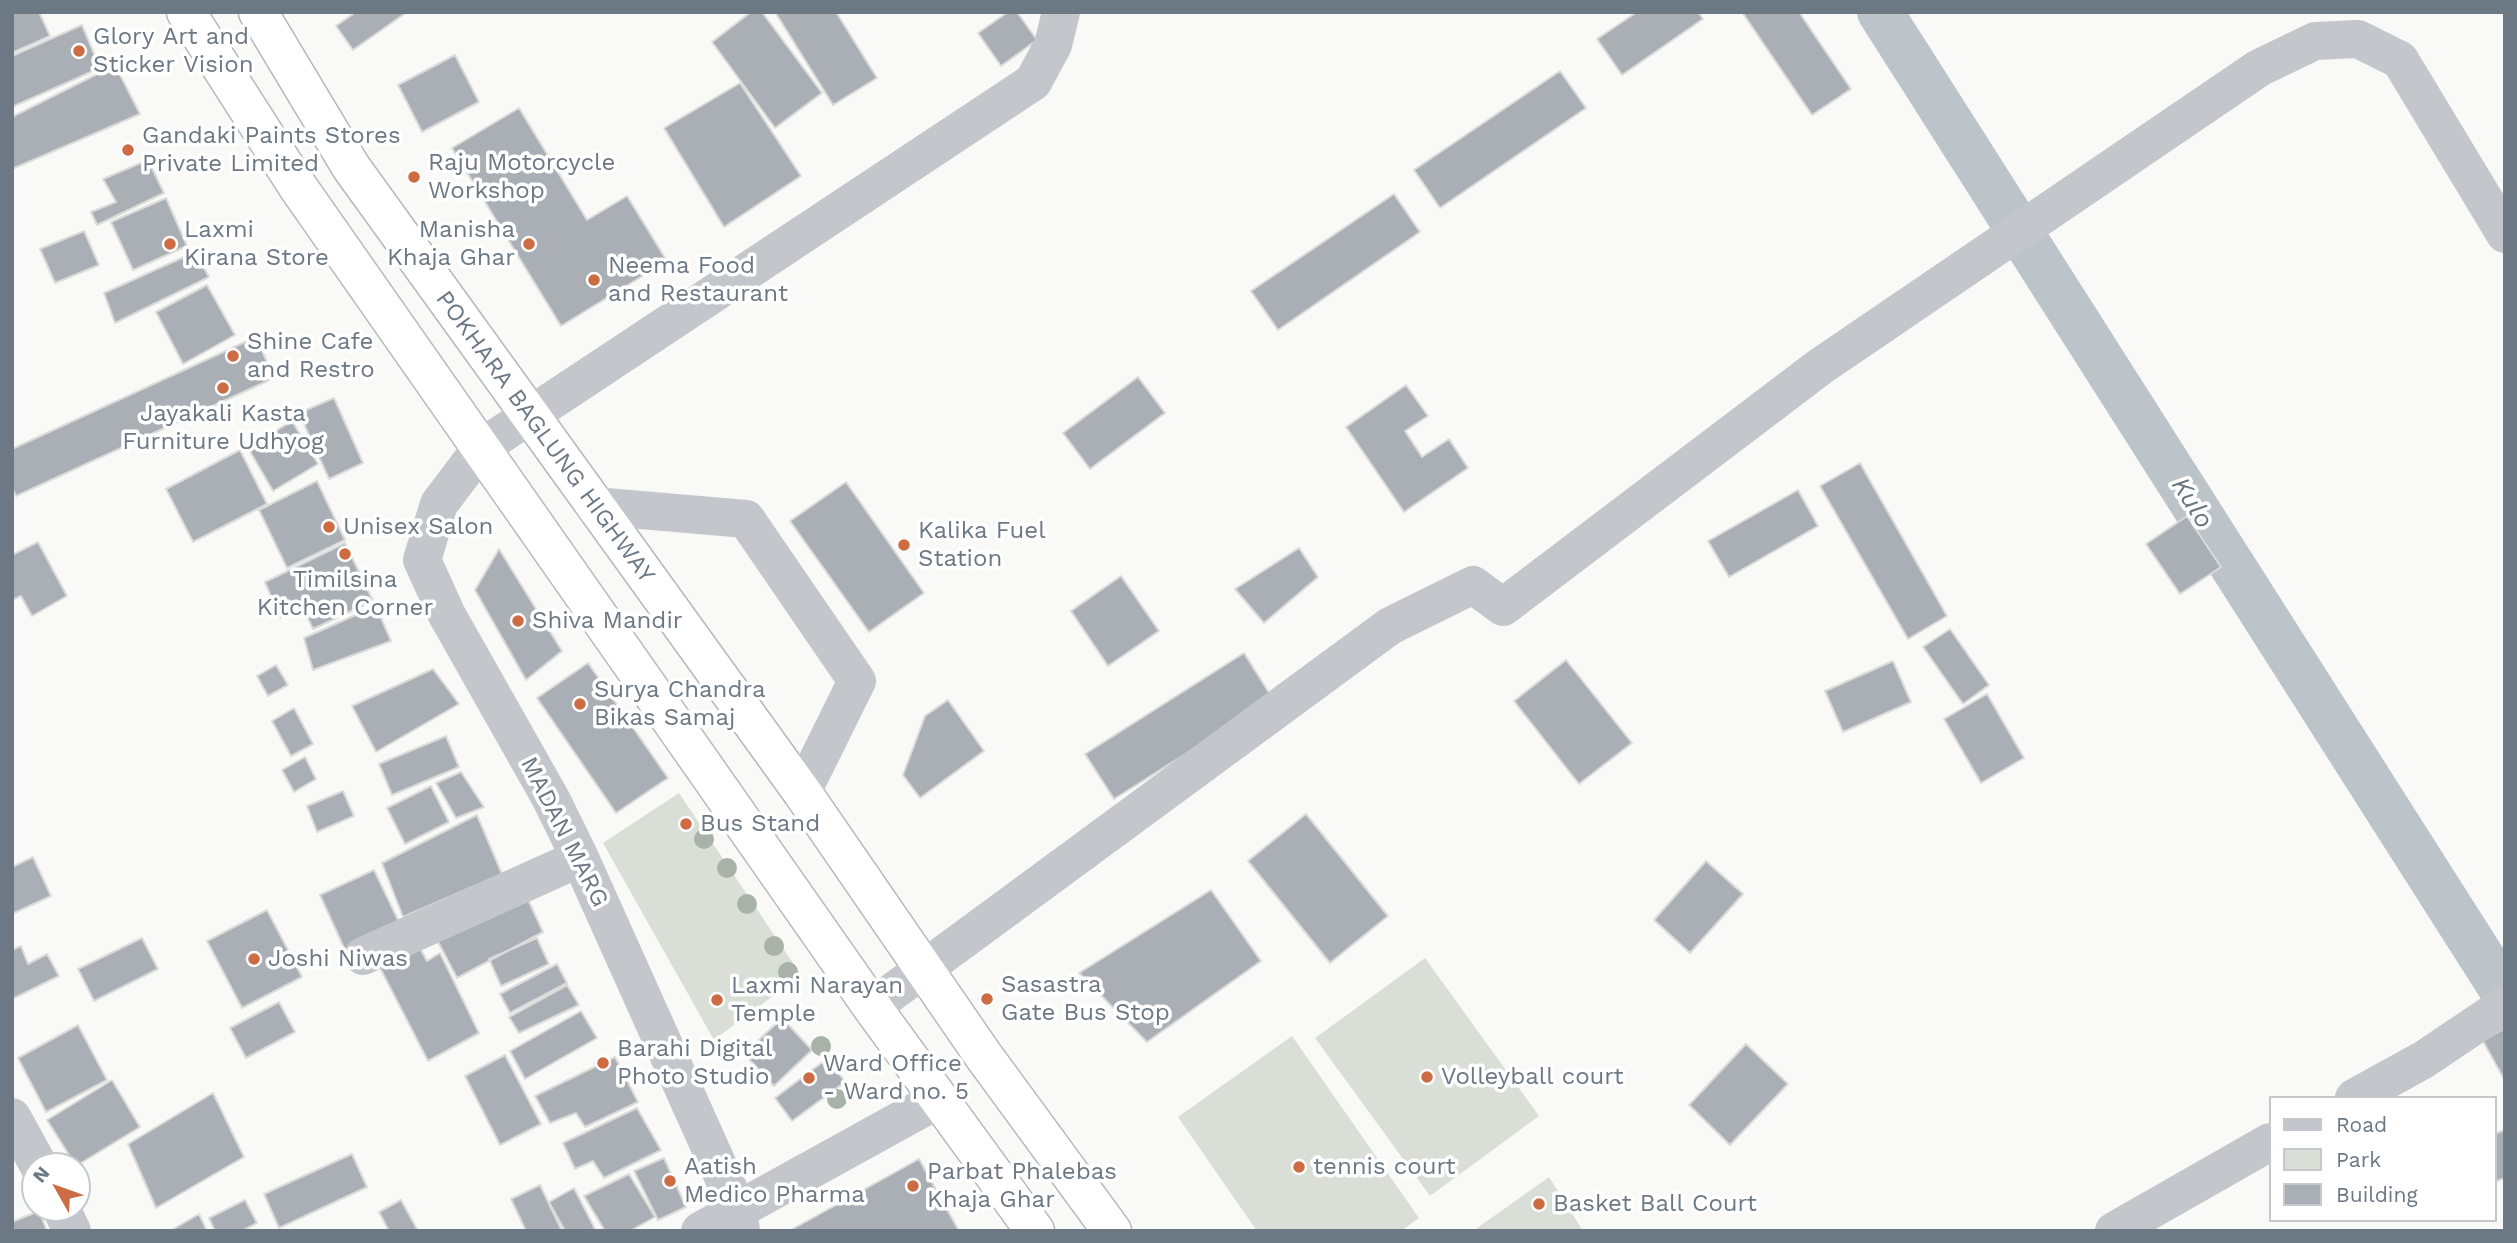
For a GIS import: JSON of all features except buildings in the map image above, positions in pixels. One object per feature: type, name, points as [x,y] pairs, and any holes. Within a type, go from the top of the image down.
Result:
[{"type":"highway","points":[[186,12],[298,187],[872,1007],[1035,1231]]},
{"type":"highway","name":"POKHARA BAGLUNG HIGHWAY","points":[[258,12],[351,167],[802,792],[1111,1231]]},
{"type":"street","name":"MADAN MARG","points":[[740,1220],[580,859],[551,799],[446,615],[422,560],[439,504],[482,447],[1033,82],[1053,45],[1061,12]]},
{"type":"street","points":[[872,1007],[1390,626],[1473,585],[1503,607],[1821,366],[2259,68],[2315,41],[2358,39],[2400,60],[2505,234]]},
{"type":"street","points":[[594,506],[746,519],[857,681],[802,792]]},
{"type":"street","points":[[363,956],[580,859]]},
{"type":"street","points":[[2358,1096],[2423,1060],[2505,1005]]},
{"type":"street","points":[[700,1231],[740,1220],[939,1099]]},
{"type":"street","points":[[12,1116],[31,1152]]},
{"type":"street","points":[[2113,1231],[2268,1143]]},
{"type":"green space","points":[[679,793],[801,975],[714,1040],[603,843]]},
{"type":"green space","name":"Volleyball court","points":[[1425,958],[1539,1116],[1430,1196],[1315,1038]]},
{"type":"green space","name":"tennis court","points":[[1292,1036],[1419,1218],[1401,1231],[1257,1231],[1178,1117]]},
{"type":"green space","name":"Basket Ball Court","points":[[1549,1177],[1583,1231],[1473,1231]]},
{"type":"waterway","name":"Kulo","points":[[1880,12],[2505,994]]},
{"type":"place","name":"Glory Art and Sticker Vision","points":[[79,51]]},
{"type":"place","name":"Gandaki Paints Stores Private Limited","points":[[128,150]]},
{"type":"place","name":"Raju Motorcycle Workshop","points":[[414,177]]},
{"type":"place","name":"Laxmi Kirana Store","points":[[170,244]]},
{"type":"place","name":"Manisha Khaja Ghar","points":[[529,244]]},
{"type":"place","name":"Neema Food and Restaurant","points":[[594,280]]},
{"type":"place","name":"Shine Cafe and Restro","points":[[233,356]]},
{"type":"place","name":"Jayakali Kasta Furniture Udhyog","points":[[223,388]]},
{"type":"place","name":"Unisex Salon","points":[[329,527]]},
{"type":"place","name":"Kalika Fuel Station","points":[[904,545]]},
{"type":"place","name":"Timilsina Kitchen Corner","points":[[345,554]]},
{"type":"place","name":"Shiva Mandir","points":[[518,621]]},
{"type":"place","name":"Surya Chandra Bikas Samaj","points":[[580,704]]},
{"type":"place","name":"Bus Stand","points":[[686,824]]},
{"type":"place","name":"Joshi Niwas","points":[[254,959]]},
{"type":"place","name":"Sasastra Gate Bus Stop","points":[[987,999]]},
{"type":"place","name":"Laxmi Narayan Temple","points":[[717,1000]]},
{"type":"place","name":"Barahi Digital Photo Studio","points":[[603,1063]]},
{"type":"place","name":"Volleyball court","points":[[1427,1077]]},
{"type":"place","name":"Ward Office - Ward no. 5","points":[[809,1078]]},
{"type":"place","name":"tennis court","points":[[1299,1167]]},
{"type":"place","name":"Aatish Medico Pharma","points":[[670,1181]]},
{"type":"place","name":"Parbat Phalebas Khaja Ghar","points":[[913,1186]]},
{"type":"place","name":"Basket Ball Court","points":[[1539,1204]]}]
